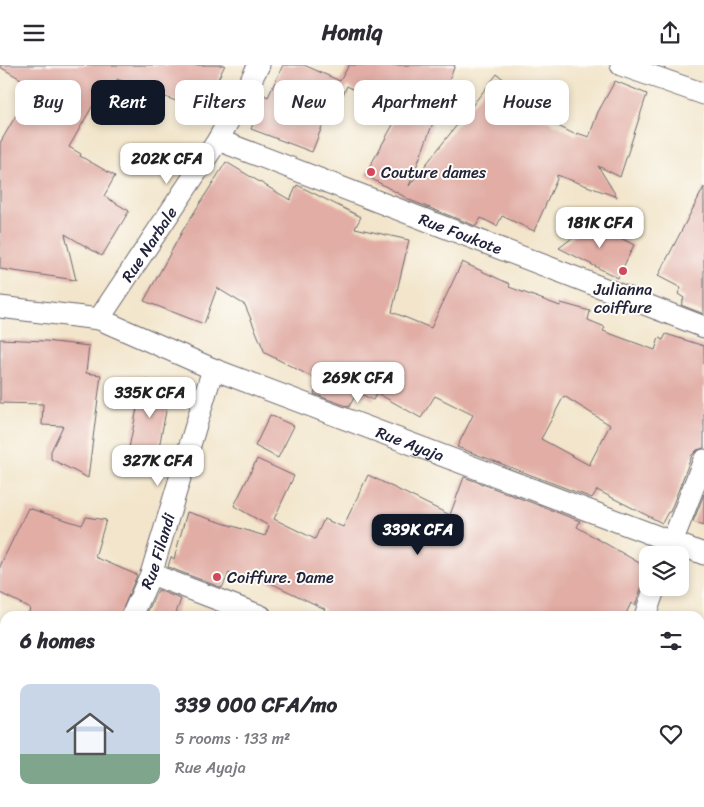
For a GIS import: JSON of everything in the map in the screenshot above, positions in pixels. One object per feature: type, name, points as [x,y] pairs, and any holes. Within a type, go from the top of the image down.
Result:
[{"type":"street","name":"Rue Narbale","points":[[99,319],[218,140],[259,65]]},
{"type":"street","points":[[621,65],[704,94]]},
{"type":"street","name":"Rue Foukote","points":[[218,140],[704,327]]},
{"type":"street","name":"Rue Ayaja","points":[[0,307],[99,319],[212,369],[665,546]]},
{"type":"street","name":"Rue Filandi","points":[[134,611],[151,574],[212,369]]},
{"type":"street","points":[[671,546],[704,460]]},
{"type":"street","name":"Rue Ayaja","points":[[689,551],[704,554]]},
{"type":"street","points":[[151,574],[248,611]]},
{"type":"street","points":[[647,611],[652,596]]},
{"type":"building","points":[[0,65],[225,65],[218,80],[175,80],[175,101],[165,97],[165,80],[91,80],[91,109],[69,147],[81,154],[80,156],[115,176],[104,196],[129,211],[102,256],[65,234],[76,280],[0,269],[0,143],[15,117],[15,125],[81,125],[81,80],[23,80],[0,67]]},
{"type":"building","points":[[283,65],[304,65],[338,80],[276,80]]},
{"type":"building","points":[[349,65],[455,65],[449,80],[354,80],[354,90],[347,86],[344,93],[344,80],[341,80]]},
{"type":"building","points":[[497,74],[505,80],[492,80]]},
{"type":"building","points":[[615,81],[647,94],[620,177],[598,166],[617,197],[557,175],[557,179],[534,231],[502,216],[497,226],[481,218],[476,226],[412,201],[365,175],[393,125],[432,125],[409,186],[457,125],[475,125],[475,102],[485,89],[485,125],[556,125],[576,135],[577,133],[589,137],[598,112]]},
{"type":"building","points":[[274,84],[274,125],[323,125],[312,152],[251,129],[253,125],[264,125],[264,95],[268,97]]},
{"type":"building","points":[[226,162],[290,200],[297,185],[361,217],[355,228],[409,240],[392,312],[431,328],[462,262],[510,284],[509,287],[560,306],[561,303],[590,311],[588,320],[605,327],[603,331],[655,350],[659,338],[663,340],[666,334],[704,346],[704,448],[697,450],[692,455],[670,512],[668,512],[662,523],[597,490],[592,498],[457,447],[473,415],[435,396],[421,418],[377,393],[373,400],[357,392],[349,407],[314,394],[320,381],[265,353],[245,305],[217,288],[204,324],[144,301],[183,230]],"holes":[[[564,396],[610,425],[589,465],[541,439]]]},
{"type":"building","points":[[704,187],[704,314],[681,305],[684,298],[678,294],[681,288],[658,276]]},
{"type":"building","points":[[592,223],[634,245],[618,278],[559,248]]},
{"type":"building","points":[[0,339],[45,341],[89,346],[86,373],[101,375],[88,478],[51,459],[51,451],[63,426],[42,425],[43,404],[0,403]]},
{"type":"building","points":[[143,379],[171,385],[156,463],[129,448]]},
{"type":"building","points":[[270,415],[294,426],[278,458],[255,446]]},
{"type":"building","points":[[257,459],[294,476],[274,519],[315,539],[324,519],[343,527],[368,475],[450,515],[464,477],[580,521],[577,527],[639,563],[639,594],[635,606],[631,603],[627,611],[324,611],[325,609],[256,576],[252,584],[229,573],[222,588],[168,567],[171,557],[174,559],[187,512],[265,536],[269,526],[234,506]]},
{"type":"building","points":[[704,494],[704,526],[693,522]]},
{"type":"building","points":[[28,508],[82,525],[86,517],[106,520],[95,557],[137,575],[122,611],[29,611],[30,608],[0,593],[0,566]]},
{"type":"building","points":[[158,590],[181,599],[177,611],[148,611]]},
{"type":"place","name":"Couture dames","points":[[371,172]]},
{"type":"place","name":"Julianna coiffure","points":[[623,271]]},
{"type":"place","name":"Coiffure. Dame","points":[[217,577]]}]
